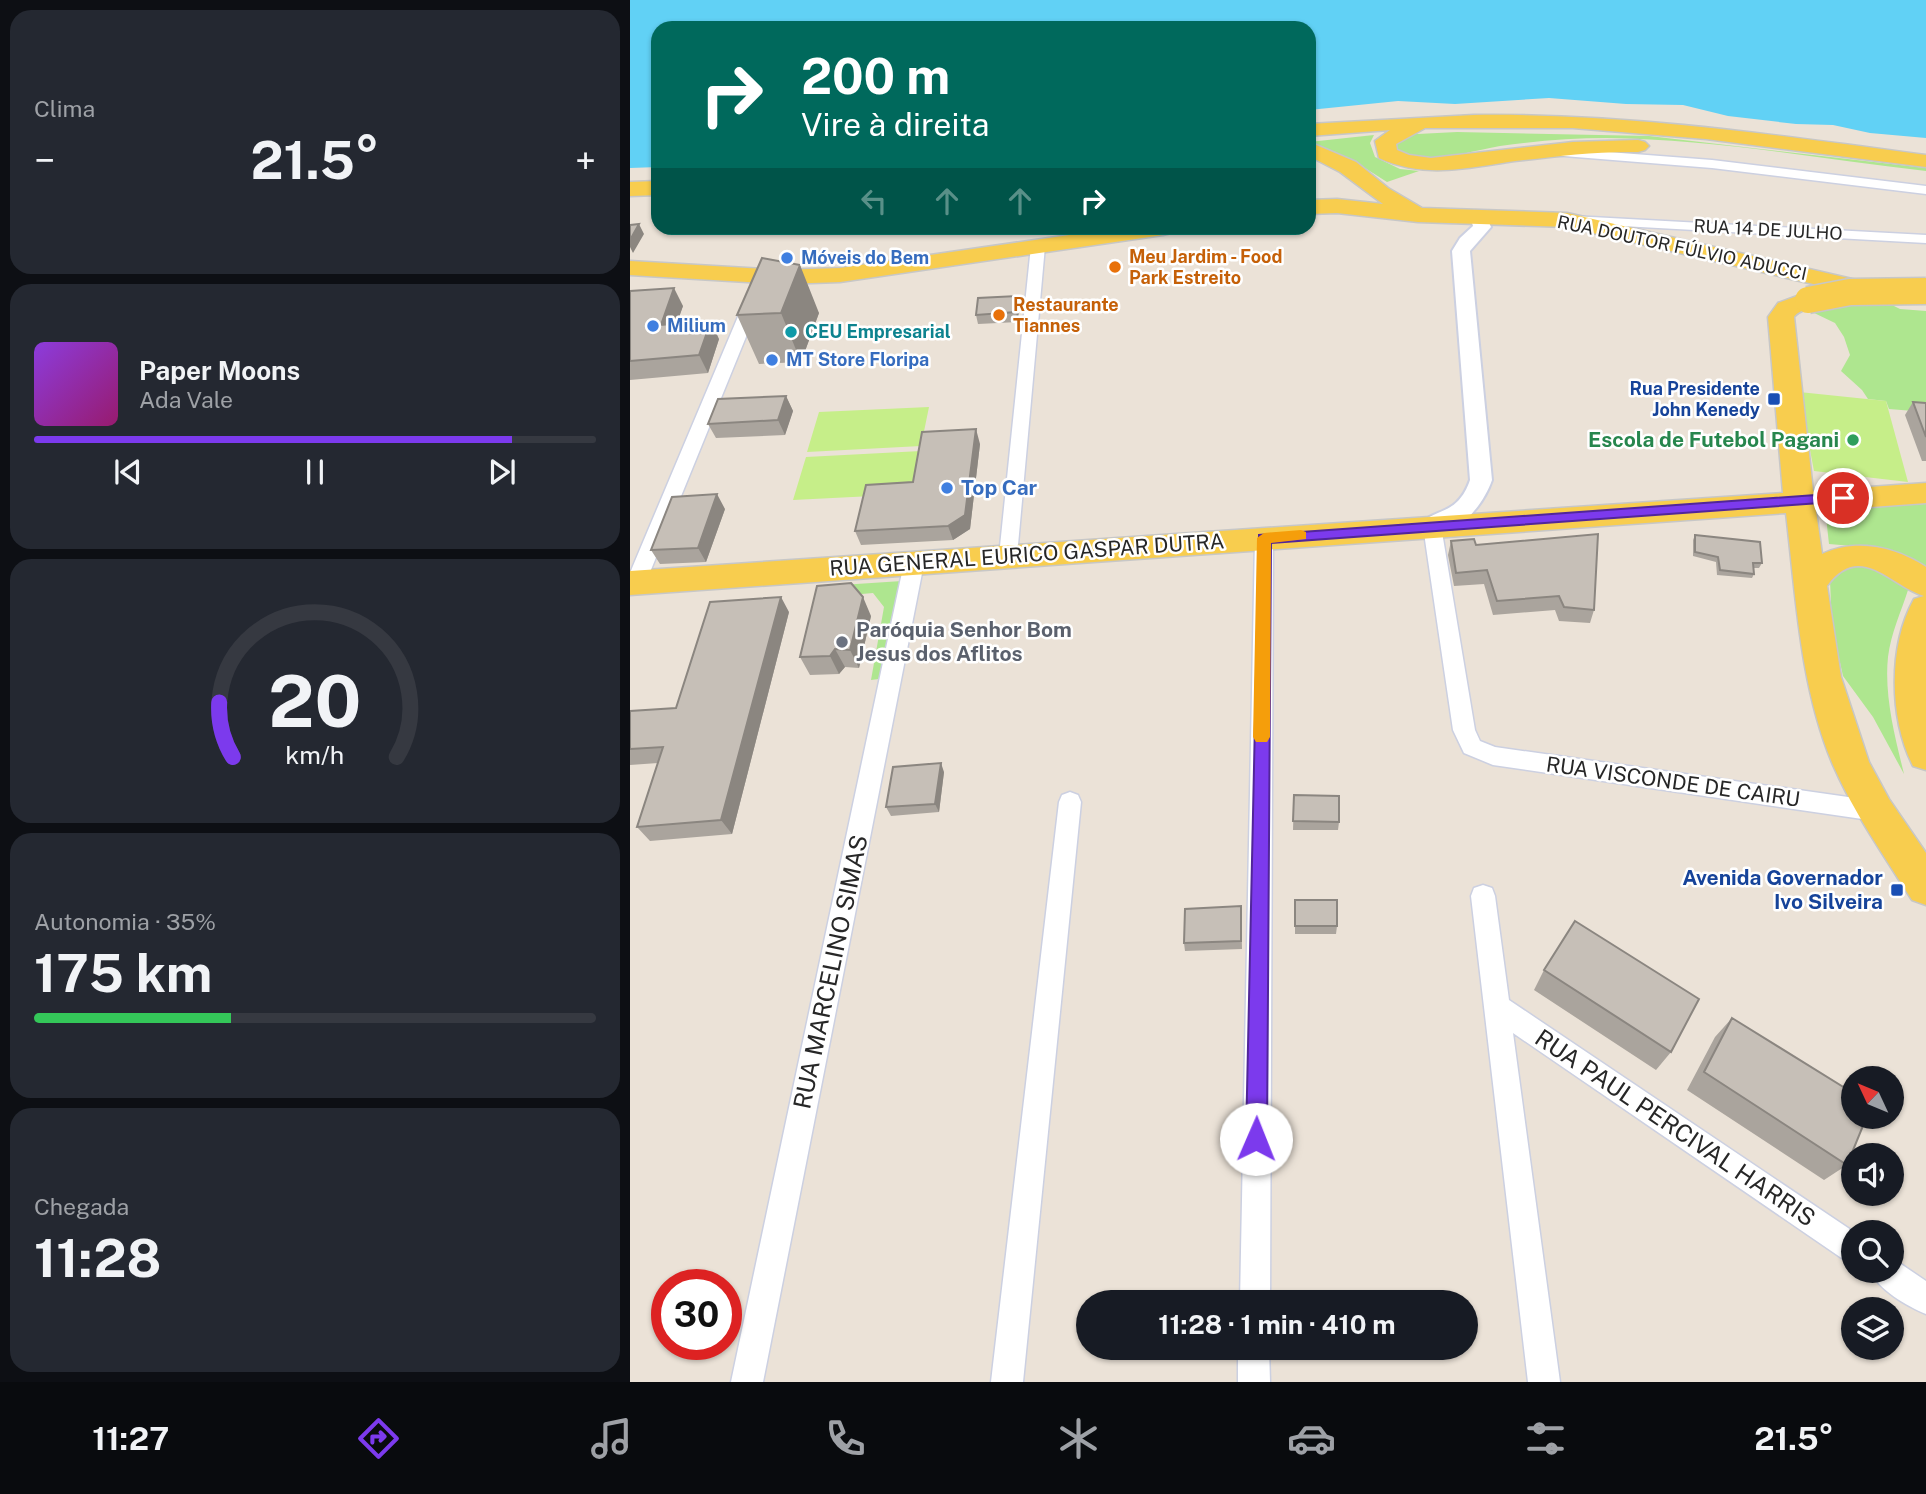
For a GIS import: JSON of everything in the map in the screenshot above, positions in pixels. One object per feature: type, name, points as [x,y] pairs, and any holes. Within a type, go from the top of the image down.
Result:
[{"type":"main road","points":[[1421,122],[1385,141],[1387,153],[1416,164],[1449,166],[1549,151],[1631,145],[1921,178]]},
{"type":"main road","points":[[1316,130],[1421,122],[1572,122],[1642,127],[1921,178]]},
{"type":"main road","points":[[1316,151],[1348,167],[1380,192],[1418,215]]},
{"type":"main road","points":[[1380,192],[1449,166]]},
{"type":"main road","points":[[630,189],[651,188]]},
{"type":"main road","name":"RUA DOUTOR FÚLVIO ADUCCI","points":[[1316,207],[1337,206],[1418,215],[1567,220],[1926,303]]},
{"type":"main road","points":[[630,268],[806,277],[874,271],[1114,235]]},
{"type":"main road","points":[[1926,291],[1863,291],[1808,300],[1787,308],[1781,317],[1801,514],[1824,677],[1837,726],[1851,764],[1876,811],[1926,887]]},
{"type":"main road","points":[[1801,514],[1926,493]]},
{"type":"main road","points":[[1801,514],[1926,501]]},
{"type":"main road","name":"RUA GENERAL EURICO GASPAR DUTRA","points":[[633,583],[1732,505],[1770,518],[1801,514]]},
{"type":"main road","points":[[1811,585],[1829,564],[1844,558],[1862,557],[1902,567],[1926,585]]},
{"type":"main road","points":[[1926,608],[1917,633],[1911,677],[1915,712],[1926,755]]},
{"type":"street","points":[[1432,526],[1464,512],[1477,496],[1481,480],[1461,251],[1466,242],[1482,227],[1479,217]]},
{"type":"street","name":"RUA 14 DE JULHO","points":[[1567,220],[1926,239]]},
{"type":"street","points":[[1008,556],[1038,246]]},
{"type":"street","points":[[633,583],[763,276]]},
{"type":"street","name":"RUA VISCONDE DE CAIRU","points":[[1432,526],[1464,730],[1472,747],[1493,756],[1876,811]]},
{"type":"street","points":[[1255,1290],[1264,538]]},
{"type":"street","name":"RUA MARCELINO SIMAS","points":[[747,1382],[915,563]]},
{"type":"street","points":[[1007,1382],[1070,802]]},
{"type":"street","points":[[1483,896],[1544,1382]]},
{"type":"street","name":"RUA PAUL PERCIVAL HARRIS","points":[[1497,1007],[1841,1241]]},
{"type":"street","points":[[1904,1283],[1926,1298]]},
{"type":"street","points":[[1254,1360],[1254,1382]]},
{"type":"green space","points":[[1457,132],[1649,136],[1926,168],[1926,171],[1727,146],[1647,139],[1553,140],[1500,146],[1445,157],[1420,157],[1391,150],[1398,135]]},
{"type":"green space","points":[[1374,135],[1370,143],[1375,157],[1400,169],[1419,171],[1387,182],[1354,161],[1316,147],[1316,141]]},
{"type":"green space","points":[[1886,302],[1900,309],[1926,311],[1926,412],[1889,409],[1886,401],[1868,399],[1841,371],[1850,355],[1844,337],[1835,323],[1810,311],[1828,306]]},
{"type":"green space","name":"Escola de Futebol Pagani","points":[[1799,392],[1886,401],[1908,482],[1814,471]]},
{"type":"green space","points":[[929,407],[921,446],[807,452],[819,412]]},
{"type":"green space","points":[[921,451],[912,494],[793,500],[806,457]]},
{"type":"green space","points":[[1926,504],[1926,575],[1875,548],[1829,544],[1825,508]]},
{"type":"green space","points":[[1863,563],[1908,584],[1891,640],[1887,672],[1891,716],[1904,774],[1873,717],[1843,676],[1832,626],[1830,581],[1841,570]]},
{"type":"green space","points":[[902,581],[886,678],[871,680],[884,607],[873,593],[839,596],[841,585]]},
{"type":"water","points":[[630,0],[1926,0],[1926,138],[1870,133],[1833,125],[1796,124],[1728,116],[1683,105],[1549,98],[1455,104],[1398,101],[1316,109],[1316,21],[651,21],[651,167],[630,168]]},
{"type":"building","points":[[639,224],[630,240],[630,225]]},
{"type":"building","points":[[762,258],[800,265],[781,313],[737,315]]},
{"type":"building","points":[[674,288],[661,325],[711,321],[699,355],[630,361],[630,291]]},
{"type":"building","points":[[1017,296],[1016,312],[976,315],[978,298]]},
{"type":"building","points":[[786,396],[778,420],[708,424],[718,399]]},
{"type":"building","points":[[1913,402],[1926,403],[1926,437]]},
{"type":"building","points":[[976,429],[965,515],[948,526],[855,531],[866,485],[913,482],[922,432]]},
{"type":"building","points":[[717,494],[698,548],[651,550],[672,497]]},
{"type":"building","points":[[1598,534],[1594,610],[1564,607],[1559,596],[1497,601],[1487,570],[1456,573],[1451,541],[1474,539],[1476,545]]},
{"type":"building","points":[[1695,535],[1760,542],[1762,563],[1753,563],[1754,574],[1720,570],[1718,557],[1695,552]]},
{"type":"building","points":[[851,583],[863,597],[850,650],[835,649],[830,656],[800,657],[817,586]]},
{"type":"building","points":[[781,597],[721,820],[637,827],[663,747],[630,749],[630,711],[676,708],[710,602]]},
{"type":"building","points":[[941,763],[935,804],[886,807],[893,767]]},
{"type":"building","points":[[1294,795],[1339,796],[1339,822],[1293,821]]},
{"type":"building","points":[[1295,900],[1337,900],[1337,926],[1295,926]]},
{"type":"building","points":[[1241,906],[1241,941],[1184,943],[1185,909]]},
{"type":"building","points":[[1575,921],[1699,999],[1671,1052],[1544,970]]},
{"type":"building","points":[[1732,1018],[1841,1086],[1841,1129],[1862,1129],[1856,1143],[1841,1143],[1841,1161],[1704,1072]]},
{"type":"slow traffic","points":[[1262,737],[1264,538],[1301,535]]},
{"type":"place","name":"Móveis do Bem","points":[[787,258]]},
{"type":"place","name":"Meu Jardim - Food Park Estreito","points":[[1115,267]]},
{"type":"place","name":"Restaurante Tiannes","points":[[999,315]]},
{"type":"place","name":"Milium","points":[[653,326]]},
{"type":"place","name":"CEU Empresarial","points":[[791,332]]},
{"type":"place","name":"MT Store Floripa","points":[[772,360]]},
{"type":"place","name":"Rua Presidente John Kenedy","points":[[1774,399]]},
{"type":"place","name":"Escola de Futebol Pagani","points":[[1853,440]]},
{"type":"place","name":"Top Car","points":[[947,488]]},
{"type":"place","name":"Paróquia Senhor Bom Jesus dos Aflitos","points":[[842,642]]},
{"type":"place","name":"Avenida Governador Ivo Silveira","points":[[1897,890]]},
{"type":"route","points":[[1256,1139],[1264,538],[1843,498]]}]
